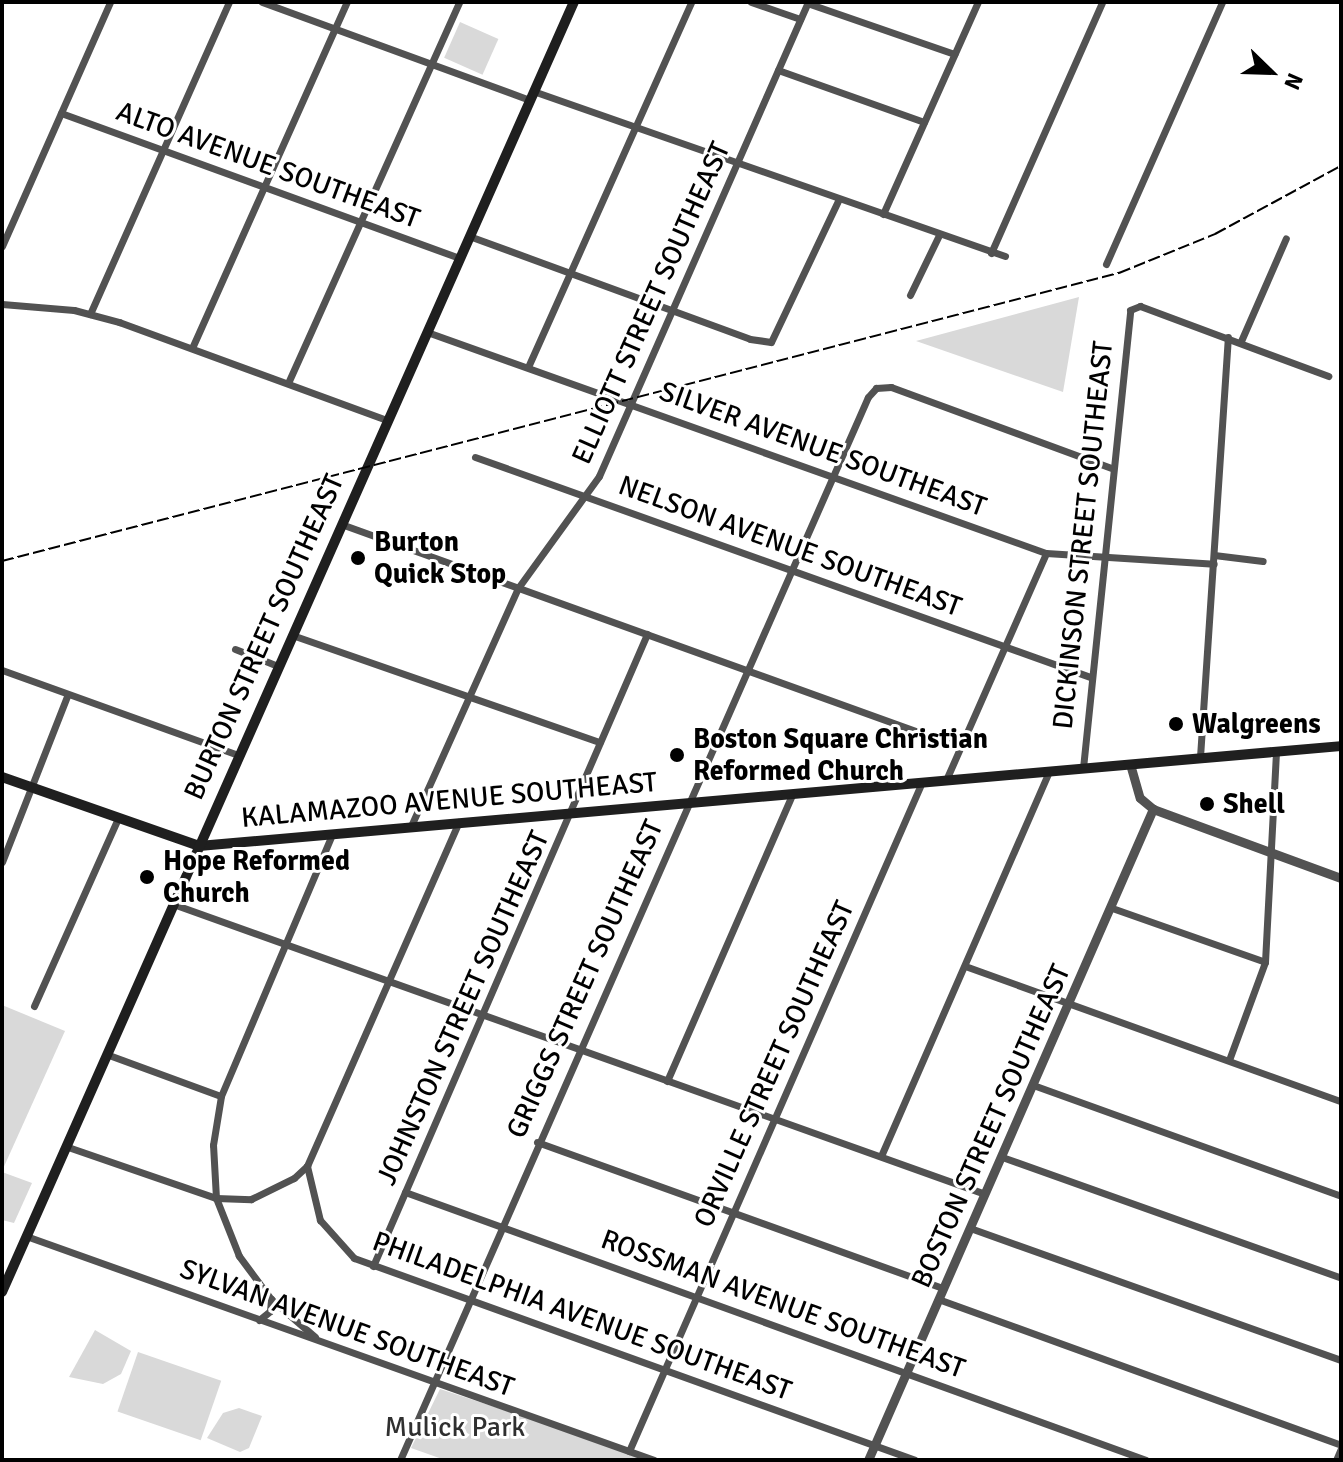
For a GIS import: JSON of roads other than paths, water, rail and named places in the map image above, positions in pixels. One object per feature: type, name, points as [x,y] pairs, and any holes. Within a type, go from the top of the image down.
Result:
[{"type":"main road","name":"BURTON STREET SOUTHEAST","points":[[2,1292],[574,2]]},
{"type":"main road","name":"KALAMAZOO AVENUE SOUTHEAST","points":[[2,777],[199,846],[1341,746]]},
{"type":"street","points":[[2,246],[110,2]]},
{"type":"street","points":[[90,314],[229,2]]},
{"type":"street","points":[[262,2],[432,63],[634,128],[838,201],[1005,256]]},
{"type":"street","points":[[192,348],[347,2]]},
{"type":"street","points":[[288,383],[459,2]]},
{"type":"street","points":[[528,367],[691,2]]},
{"type":"street","points":[[751,2],[800,19]]},
{"type":"street","points":[[883,214],[978,2]]},
{"type":"street","points":[[991,253],[1102,2]]},
{"type":"street","points":[[1106,264],[1222,2]]},
{"type":"street","points":[[808,3],[954,54]]},
{"type":"street","name":"ELLIOTT STREET SOUTHEAST","points":[[411,826],[518,588],[599,476],[808,3]]},
{"type":"street","points":[[778,70],[924,122]]},
{"type":"street","name":"ALTO AVENUE SOUTHEAST","points":[[61,113],[459,258]]},
{"type":"street","points":[[469,236],[569,274],[771,342],[838,201]]},
{"type":"street","points":[[910,295],[939,235]]},
{"type":"street","points":[[1241,341],[1286,238]]},
{"type":"street","points":[[2,304],[90,314],[387,420]]},
{"type":"street","name":"DICKINSON STREET SOUTHEAST","points":[[1083,768],[1111,468],[1131,308],[1228,337]]},
{"type":"street","name":"SILVER AVENUE SOUTHEAST","points":[[427,332],[1046,553],[1102,560],[1263,561]]},
{"type":"street","points":[[1200,757],[1228,337],[1328,376]]},
{"type":"street","name":"GRIGGS STREET SOUTHEAST","points":[[400,1460],[855,421],[876,388],[891,387],[1111,468]]},
{"type":"street","name":"NELSON AVENUE SOUTHEAST","points":[[475,457],[1090,677]]},
{"type":"street","points":[[340,524],[960,747]]},
{"type":"street","points":[[946,780],[1046,553]]},
{"type":"street","name":"JOHNSTON STREET SOUTHEAST","points":[[373,1266],[485,1014],[647,634]]},
{"type":"street","points":[[292,635],[600,742]]},
{"type":"street","points":[[235,649],[278,666]]},
{"type":"street","points":[[2,670],[238,755]]},
{"type":"street","points":[[2,862],[35,788],[68,694]]},
{"type":"street","points":[[1229,1060],[1265,962],[1276,751]]},
{"type":"street","points":[[1130,764],[1140,798],[1153,809],[1341,878]]},
{"type":"street","points":[[881,1156],[1049,771]]},
{"type":"street","name":"ORVILLE STREET SOUTHEAST","points":[[629,1451],[922,782]]},
{"type":"street","points":[[667,1081],[793,793]]},
{"type":"street","name":"BOSTON STREET SOUTHEAST","points":[[868,1460],[1153,809]]},
{"type":"street","points":[[34,1006],[118,818]]},
{"type":"street","points":[[65,1146],[216,1198],[268,1194],[307,1166],[459,822]]},
{"type":"street","points":[[327,1344],[271,1299],[239,1256],[216,1198],[213,1145],[221,1096],[332,834]]},
{"type":"street","points":[[173,904],[985,1194]]},
{"type":"street","points":[[1112,908],[1265,962]]},
{"type":"street","points":[[859,925],[870,930]]},
{"type":"street","points":[[965,966],[1341,1101]]},
{"type":"street","points":[[106,1054],[221,1096]]},
{"type":"street","points":[[1033,1085],[1341,1196]]},
{"type":"street","points":[[537,1142],[943,1288]]},
{"type":"street","points":[[1002,1157],[1341,1278]]},
{"type":"street","name":"PHILADELPHIA AVENUE SOUTHEAST","points":[[307,1166],[328,1232],[354,1258],[915,1460]]},
{"type":"street","name":"ROSSMAN AVENUE SOUTHEAST","points":[[405,1192],[907,1371],[1146,1460]]},
{"type":"street","points":[[970,1228],[1341,1360]]},
{"type":"street","name":"SYLVAN AVENUE SOUTHEAST","points":[[26,1236],[654,1460]]},
{"type":"street","points":[[259,1320],[270,1311],[271,1299]]},
{"type":"street","points":[[938,1299],[1341,1447],[1336,1460]]},
{"type":"railway","points":[[2,561],[1119,273],[1215,234],[1341,166]]},
{"type":"place","name":"Burton Quick Stop","points":[[358,558]]},
{"type":"place","name":"Walgreens","points":[[1176,724]]},
{"type":"place","name":"Boston Square Christian Reformed Church","points":[[677,755]]},
{"type":"place","name":"Shell","points":[[1207,804]]},
{"type":"place","name":"Hope Reformed Church","points":[[147,877]]},
{"type":"park label","name":"Mulick Park","points":[[455,1427]]}]
